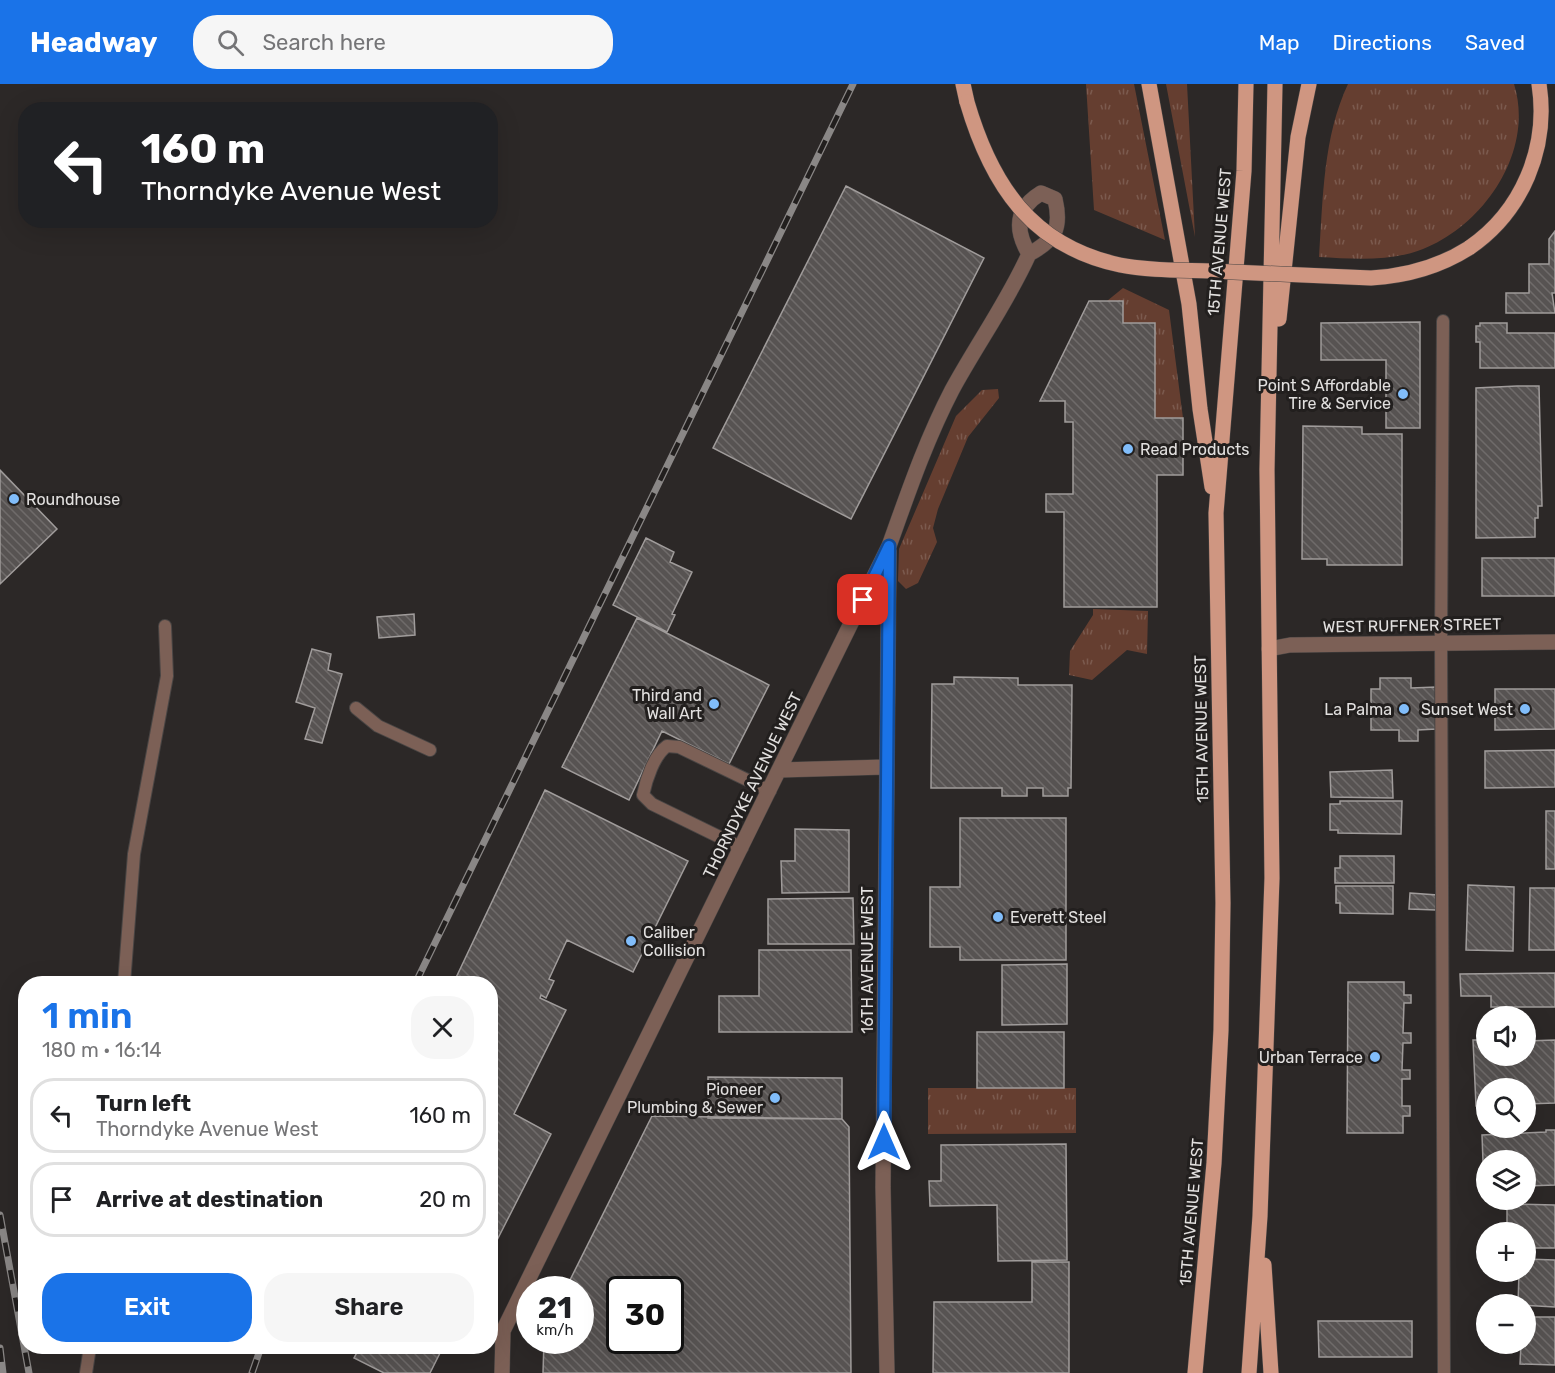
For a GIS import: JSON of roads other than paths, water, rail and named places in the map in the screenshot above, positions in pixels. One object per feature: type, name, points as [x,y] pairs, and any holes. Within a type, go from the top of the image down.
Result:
[{"type":"main road","points":[[965,84],[967,102],[988,164],[1011,199],[1042,229],[1079,251],[1099,259],[1141,268],[1371,278],[1401,276],[1429,268],[1469,248],[1494,228],[1508,212],[1529,176],[1540,135],[1539,86]]},
{"type":"main road","points":[[1149,84],[1189,304],[1200,409],[1216,513]]},
{"type":"main road","name":"15TH AVENUE WEST","points":[[1195,1373],[1214,1163],[1221,1030],[1224,903],[1216,513],[1244,171],[1246,84]]},
{"type":"main road","points":[[1249,1373],[1260,1216],[1272,890],[1269,412],[1275,84]]},
{"type":"main road","points":[[1269,412],[1298,136],[1309,86]]},
{"type":"main road","points":[[1260,1216],[1271,1373]]},
{"type":"street","name":"THORNDYKE AVENUE WEST","points":[[502,1373],[503,1331],[889,546],[928,438],[1029,254]]},
{"type":"street","name":"16TH AVENUE WEST","points":[[887,1373],[883,1187],[885,767],[889,546]]},
{"type":"street","name":"WEST RUFFNER STREET","points":[[1269,649],[1290,645],[1555,642]]},
{"type":"street","points":[[780,770],[885,767]]},
{"type":"lane","points":[[1443,321],[1441,642],[1444,1373]]},
{"type":"lane","points":[[125,976],[134,854],[167,676],[165,626]]},
{"type":"lane","points":[[356,708],[378,726],[430,750]]},
{"type":"lane","points":[[742,848],[652,804],[643,795],[645,784],[661,750],[667,746],[679,747],[770,790]]},
{"type":"lane","points":[[86,1373],[89,1354]]},
{"type":"railway","points":[[419,976],[853,84]]},
{"type":"railway","points":[[0,1215],[18,1313]]},
{"type":"railway","points":[[0,1348],[3,1373]]},
{"type":"railway","points":[[26,1354],[29,1373]]},
{"type":"railway","points":[[252,1373],[259,1354]]},
{"type":"place","name":"Point S Affordable Tire & Service","points":[[1403,394]]},
{"type":"place","name":"Read Products","points":[[1128,449]]},
{"type":"place","name":"Roundhouse","points":[[14,499]]},
{"type":"place","name":"Third and Wall Art","points":[[714,704]]},
{"type":"place","name":"La Palma","points":[[1404,709]]},
{"type":"place","name":"Sunset West","points":[[1525,709]]},
{"type":"place","name":"Everett Steel","points":[[998,917]]},
{"type":"place","name":"Caliber Collision","points":[[631,941]]},
{"type":"place","name":"Urban Terrace","points":[[1375,1057]]},
{"type":"place","name":"Pioneer Plumbing & Sewer","points":[[775,1098]]}]
